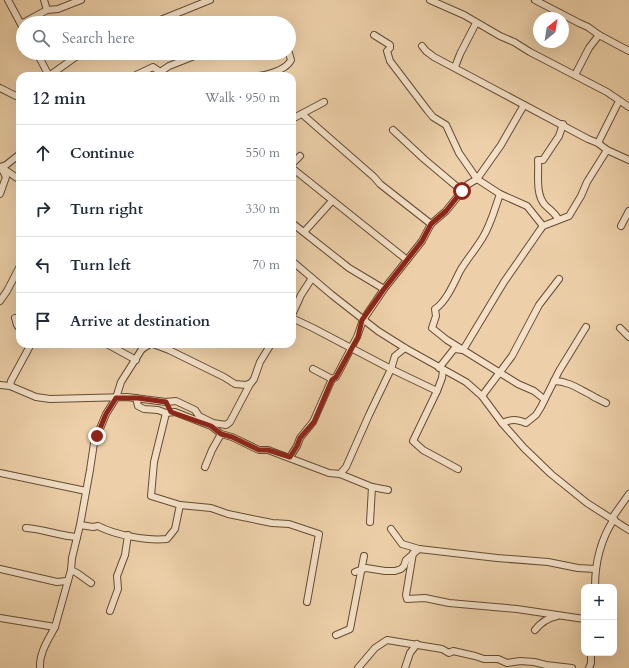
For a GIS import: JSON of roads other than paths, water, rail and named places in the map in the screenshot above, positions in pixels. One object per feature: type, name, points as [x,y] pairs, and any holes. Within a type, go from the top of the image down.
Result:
[{"type":"street","points":[[8,0],[17,16]]},
{"type":"street","points":[[44,0],[47,10]]},
{"type":"street","points":[[38,16],[47,10],[58,9],[81,0]]},
{"type":"street","points":[[170,16],[210,0]]},
{"type":"street","points":[[430,0],[464,15],[476,23],[607,92],[629,107]]},
{"type":"street","points":[[535,0],[588,27],[598,35],[629,51]]},
{"type":"street","points":[[455,67],[476,23]]},
{"type":"street","points":[[374,35],[390,45],[388,50],[390,61],[433,117],[446,125],[449,129],[460,153],[477,179],[500,194],[527,206],[543,226]]},
{"type":"street","points":[[575,75],[589,48],[598,35]]},
{"type":"street","points":[[422,46],[434,57],[563,124],[588,139],[598,143],[607,150],[629,160]]},
{"type":"street","points":[[41,60],[47,72]]},
{"type":"street","points":[[55,72],[71,60]]},
{"type":"street","points":[[162,72],[169,66],[184,60]]},
{"type":"street","points":[[274,72],[287,66],[291,60]]},
{"type":"street","points":[[144,72],[153,67],[158,72]]},
{"type":"street","points":[[0,88],[16,96]]},
{"type":"street","points":[[598,143],[619,101]]},
{"type":"street","points":[[296,117],[324,102]]},
{"type":"street","points":[[290,457],[300,438],[314,422],[332,380],[336,377],[350,348],[358,337],[362,320],[384,289],[422,241],[431,224],[446,211],[468,185],[477,179],[501,145],[524,105]]},
{"type":"street","points":[[302,114],[374,177],[380,184],[431,224]]},
{"type":"street","points":[[558,219],[542,199],[538,184],[538,160],[543,160],[559,136],[563,124]]},
{"type":"street","points":[[393,130],[462,191]]},
{"type":"street","points":[[463,350],[508,276],[543,226],[558,219],[566,218],[571,214],[587,182],[607,150]]},
{"type":"street","points":[[296,160],[300,156]]},
{"type":"street","points":[[1,167],[16,157]]},
{"type":"street","points":[[1,167],[16,177]]},
{"type":"street","points":[[0,194],[6,177],[1,167]]},
{"type":"street","points":[[296,171],[407,260]]},
{"type":"street","points":[[500,194],[491,226],[465,264],[440,306],[435,309],[436,316],[432,328],[463,350],[500,371],[518,384],[534,391],[544,399]]},
{"type":"street","points":[[304,232],[332,201]]},
{"type":"street","points":[[621,226],[629,211]]},
{"type":"street","points":[[296,226],[349,268],[384,289]]},
{"type":"street","points":[[296,264],[362,320],[405,348],[466,382],[482,396],[502,423],[524,448],[562,484],[587,503],[629,530]]},
{"type":"street","points":[[0,301],[16,274]]},
{"type":"street","points":[[296,306],[312,278]]},
{"type":"street","points":[[482,396],[512,356],[540,305],[559,279]]},
{"type":"street","points":[[15,318],[16,322]]},
{"type":"street","points":[[296,320],[391,370],[437,391]]},
{"type":"street","points":[[502,423],[516,419],[526,423],[536,415],[586,327]]},
{"type":"street","points":[[620,328],[629,337]]},
{"type":"street","points":[[10,386],[11,381],[29,348]]},
{"type":"street","points":[[114,348],[136,360]]},
{"type":"street","points":[[40,668],[43,649],[55,627],[71,570],[94,443],[106,414],[116,398],[121,382],[136,360],[141,348]]},
{"type":"street","points":[[164,348],[224,377],[235,384],[250,384]]},
{"type":"street","points":[[205,467],[212,450],[223,434],[254,379],[266,348]]},
{"type":"street","points":[[340,474],[346,467],[368,415],[391,370],[395,356],[405,348]]},
{"type":"street","points":[[458,469],[423,450],[413,441],[437,391],[442,378],[441,369],[454,349],[463,350]]},
{"type":"street","points":[[313,369],[332,380]]},
{"type":"street","points":[[554,381],[562,381],[606,402]]},
{"type":"street","points":[[0,385],[10,386],[36,396],[50,399],[136,398],[166,402],[176,401],[195,410],[199,416],[213,423],[226,425],[230,422]]},
{"type":"street","points":[[136,398],[138,406],[144,409],[169,412],[211,426],[223,434],[259,450],[268,450],[290,457],[329,474],[340,474],[372,487],[388,490]]},
{"type":"street","points":[[166,402],[169,412],[154,462],[151,496],[180,505],[211,508],[228,514],[272,523],[289,524],[319,534],[307,602]]},
{"type":"street","points":[[0,473],[86,491]]},
{"type":"street","points":[[370,522],[372,487]]},
{"type":"street","points":[[595,584],[595,569],[606,532],[629,494]]},
{"type":"street","points":[[80,525],[93,527],[98,526],[105,530],[138,538],[156,540],[167,539],[175,529],[180,505]]},
{"type":"street","points":[[26,528],[43,529],[62,536],[77,537]]},
{"type":"street","points":[[391,529],[402,544],[416,551],[548,562],[578,568],[595,569]]},
{"type":"street","points":[[110,611],[118,589],[117,576],[125,555],[128,535]]},
{"type":"street","points":[[358,571],[366,568],[385,571],[395,571],[401,569],[406,560],[416,551]]},
{"type":"street","points":[[416,551],[406,595],[407,599],[425,598],[449,603],[517,609],[581,619]]},
{"type":"street","points":[[336,634],[350,629],[358,571],[364,556]]},
{"type":"street","points":[[0,569],[57,582],[67,581]]},
{"type":"street","points":[[71,570],[81,575],[90,583]]},
{"type":"street","points":[[535,630],[547,619],[558,615]]},
{"type":"street","points":[[0,618],[55,627]]},
{"type":"street","points":[[358,668],[375,648],[387,640],[417,644],[442,649],[449,652],[453,651],[484,659],[498,659],[514,665],[534,662],[546,667],[572,668]]},
{"type":"street","points":[[405,668],[410,653],[417,644]]},
{"type":"street","points":[[588,668],[592,656]]}]
